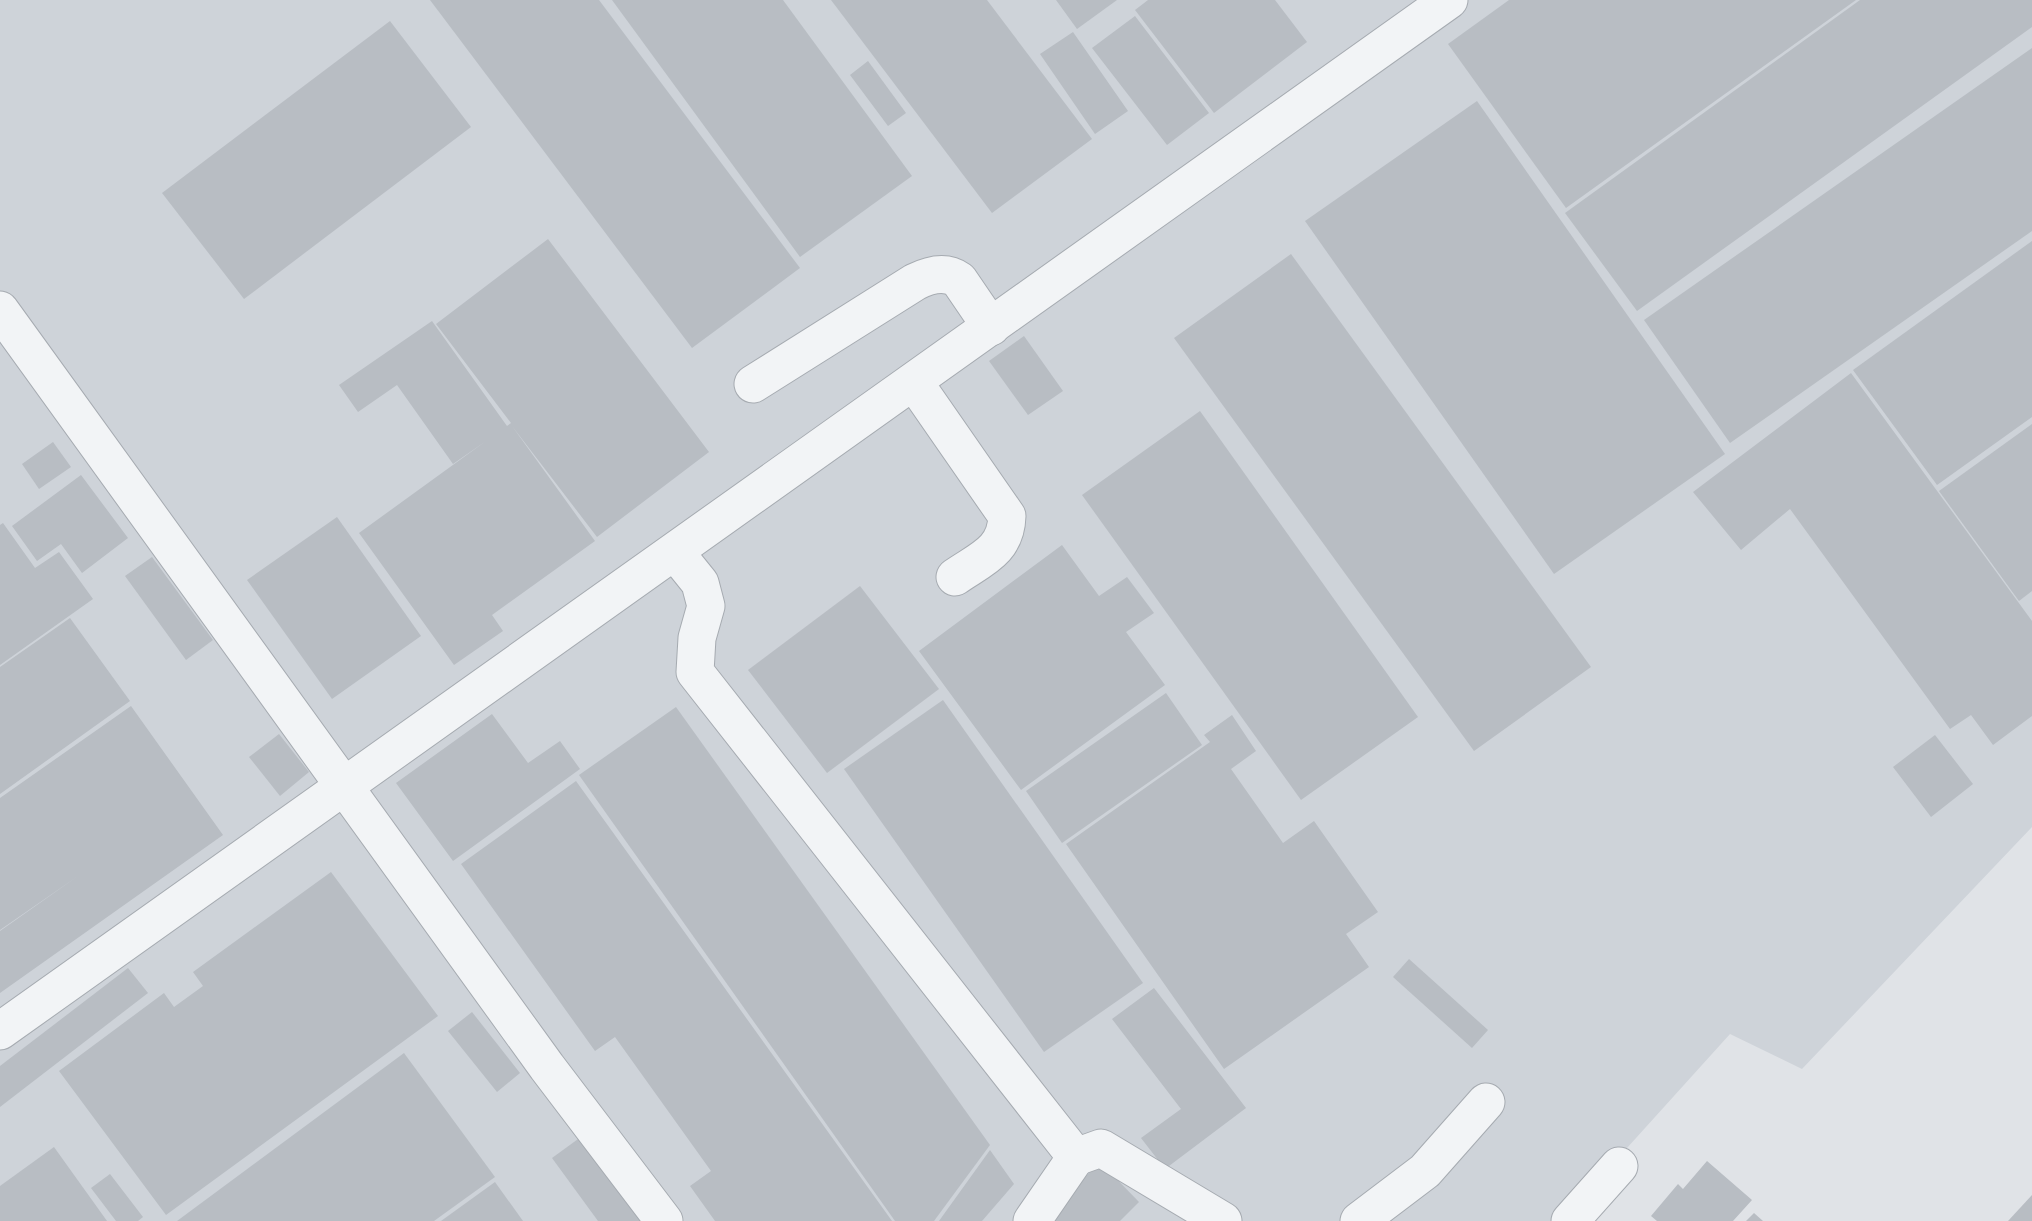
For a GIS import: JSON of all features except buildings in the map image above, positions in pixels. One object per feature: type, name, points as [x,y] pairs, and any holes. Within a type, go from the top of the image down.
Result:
[{"type":"street","points":[[0,1031],[1449,0]]},
{"type":"street","points":[[753,384],[915,282],[935,274],[953,275],[959,280],[991,327]]},
{"type":"street","points":[[0,310],[547,1067],[664,1221]]},
{"type":"street","points":[[914,382],[1007,516],[1006,532],[1000,545],[955,578]]},
{"type":"street","points":[[675,552],[700,583],[706,607],[697,638],[695,672],[1076,1157]]},
{"type":"street","points":[[1359,1221],[1425,1171],[1486,1102]]},
{"type":"street","points":[[1032,1221],[1076,1157],[1101,1148],[1223,1221]]},
{"type":"street","points":[[1570,1221],[1619,1166]]},
{"type":"shaded area","points":[[0,0],[2032,0],[2032,827],[1802,1069],[1730,1034],[1561,1221],[0,1221]]}]
